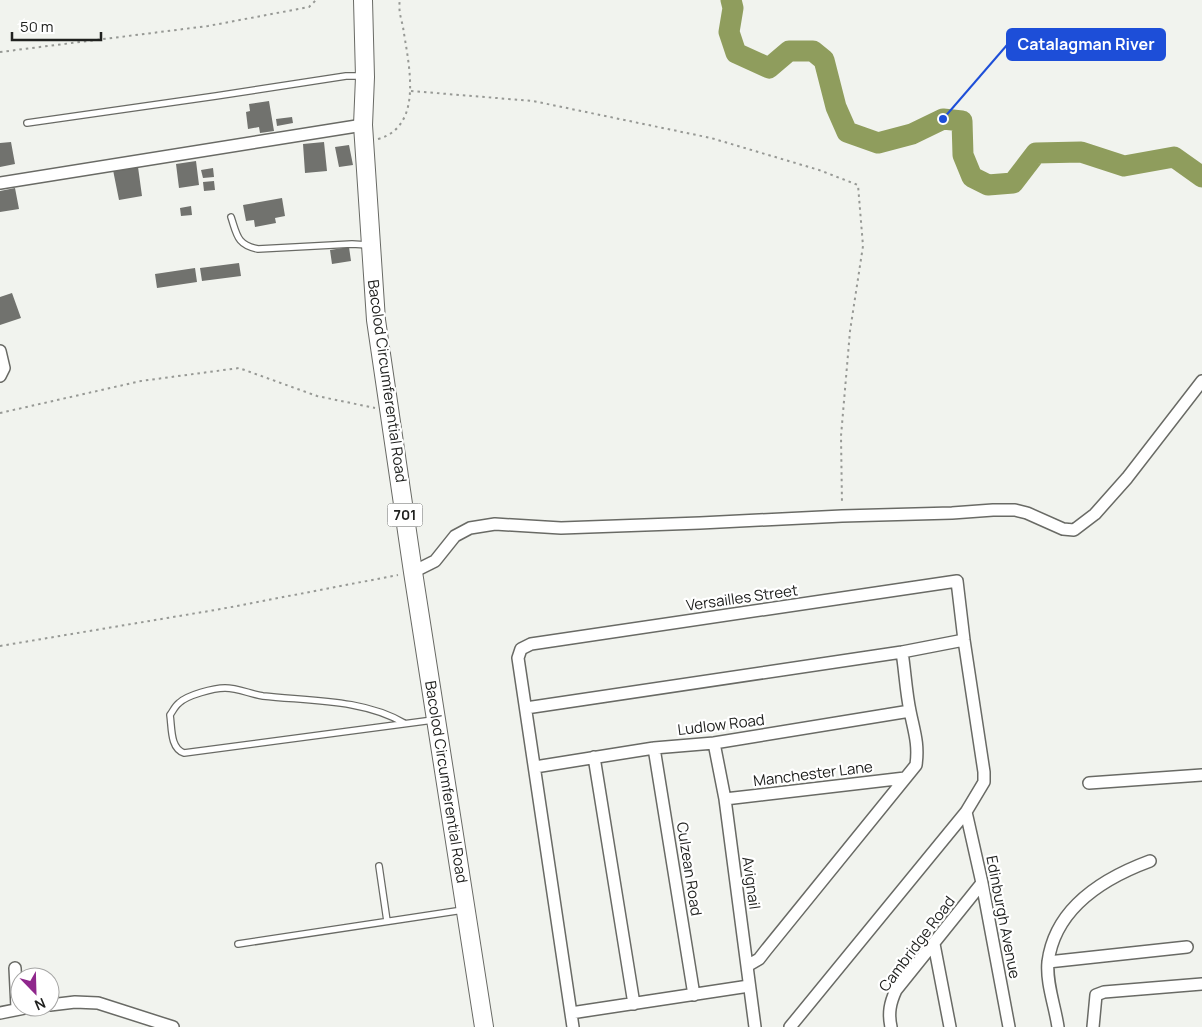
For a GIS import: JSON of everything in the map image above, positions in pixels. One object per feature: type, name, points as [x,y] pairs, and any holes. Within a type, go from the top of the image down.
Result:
[{"type":"main road","name":"Bacolod Circumferential Road","points":[[363,0],[365,76],[363,125],[376,320],[484,1027]]},
{"type":"street","points":[[0,183],[363,125]]},
{"type":"street","points":[[0,351],[4,368],[0,376]]},
{"type":"street","points":[[413,572],[434,561],[455,536],[470,528],[495,524],[561,528],[1015,510],[1027,513],[1063,529],[1074,530],[1095,514],[1128,478],[1202,381]]},
{"type":"street","name":"Versailles Street","points":[[526,708],[518,658],[522,650],[531,644],[957,581],[964,640]]},
{"type":"street","points":[[573,1027],[526,708],[902,652],[964,640],[984,782],[966,812],[790,1027]]},
{"type":"street","points":[[747,966],[758,959],[766,950],[916,765],[918,752],[917,737],[910,711],[902,652]]},
{"type":"street","name":"Ludlow Road","points":[[535,767],[654,748],[714,743],[910,711]]},
{"type":"street","name":"Avignail","points":[[714,743],[725,799],[754,1027]]},
{"type":"street","name":"Culzean Road","points":[[654,748],[694,995]]},
{"type":"street","points":[[594,757],[634,1004]]},
{"type":"street","points":[[1090,783],[1202,775]]},
{"type":"street","name":"Manchester Lane","points":[[725,799],[905,778]]},
{"type":"street","name":"Edinburgh Avenue","points":[[966,812],[982,883],[1009,1027]]},
{"type":"street","points":[[1058,1027],[1048,962],[1054,938],[1080,900],[1126,870],[1150,861]]},
{"type":"street","name":"Cambridge Road","points":[[891,1027],[889,1016],[890,1002],[896,990],[982,883]]},
{"type":"street","points":[[934,944],[950,1027]]},
{"type":"street","points":[[1048,962],[1187,948]]},
{"type":"street","points":[[1093,1027],[1096,995],[1104,992],[1202,984]]},
{"type":"street","points":[[572,1013],[749,986]]},
{"type":"street","points":[[60,1004],[75,1002],[98,1004],[173,1027]]},
{"type":"lane","points":[[27,123],[346,76],[365,76]]},
{"type":"lane","points":[[231,217],[240,243],[249,248],[370,245]]},
{"type":"lane","points":[[404,723],[383,713],[330,701],[255,695],[224,688],[180,701],[170,715],[174,746],[178,751],[184,753],[436,719]]},
{"type":"lane","points":[[379,866],[387,921]]},
{"type":"lane","points":[[238,944],[466,910]]},
{"type":"path","points":[[0,52],[208,26],[309,7],[316,0]]},
{"type":"path","points":[[364,143],[387,137],[408,112],[411,91],[400,0]]},
{"type":"path","points":[[411,91],[533,101],[702,136],[819,170],[858,185],[863,246],[850,331],[842,436],[842,516]]},
{"type":"path","points":[[0,412],[141,381],[240,368],[317,396],[390,410]]},
{"type":"path","points":[[0,646],[221,609],[413,572]]},
{"type":"building","points":[[269,101],[274,131],[260,133],[259,127],[248,129],[246,112],[250,111],[249,104]]},
{"type":"building","points":[[292,117],[293,123],[277,126],[276,119]]},
{"type":"building","points":[[11,142],[15,164],[0,167],[0,143]]},
{"type":"building","points":[[324,142],[327,171],[305,173],[303,144]]},
{"type":"building","points":[[349,145],[353,165],[339,167],[335,147]]},
{"type":"building","points":[[196,161],[199,185],[179,188],[176,164]]},
{"type":"building","points":[[138,167],[142,196],[119,200],[113,170]]},
{"type":"building","points":[[213,168],[214,177],[203,178],[201,170]]},
{"type":"building","points":[[214,181],[215,190],[204,191],[203,182]]},
{"type":"building","points":[[15,188],[19,209],[0,212],[0,191]]},
{"type":"building","points":[[282,198],[285,216],[275,218],[276,223],[255,227],[254,220],[246,221],[243,205]]},
{"type":"building","points":[[191,206],[192,215],[181,216],[180,208]]},
{"type":"building","points":[[349,247],[351,261],[332,264],[330,250]]},
{"type":"building","points":[[239,263],[241,276],[202,281],[200,268]]},
{"type":"building","points":[[195,268],[197,282],[157,288],[155,274]]},
{"type":"building","points":[[12,293],[21,318],[0,325],[0,297]]},
{"type":"waterway","points":[[731,0],[733,8],[729,32],[736,53],[769,68],[789,51],[813,51],[824,60],[836,107],[847,132],[878,143],[912,134],[943,119],[962,121],[963,155],[972,177],[988,185],[1013,183],[1036,153],[1081,152],[1124,166],[1174,157],[1202,177]]},
{"type":"place","name":"Catalagman River","points":[[943,119]]}]
